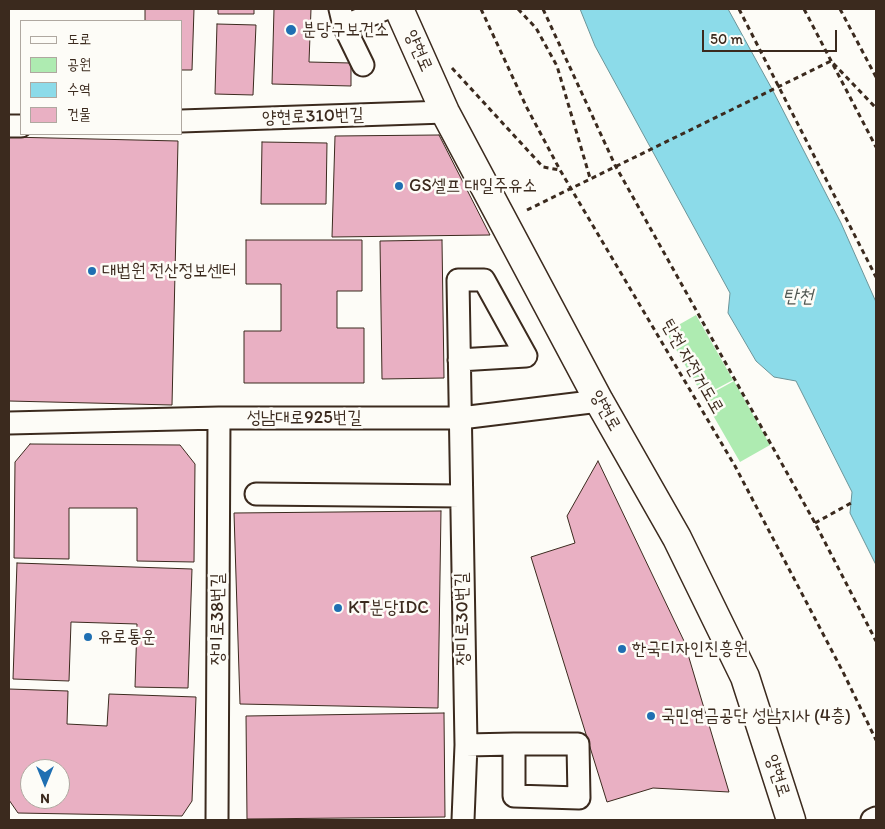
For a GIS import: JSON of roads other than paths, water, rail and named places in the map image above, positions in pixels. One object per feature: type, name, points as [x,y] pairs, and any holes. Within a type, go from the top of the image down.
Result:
[{"type":"main road","name":"양현로","points":[[399,9],[445,112],[599,401],[677,538],[745,677],[791,820]]},
{"type":"street","points":[[363,65],[342,17],[386,9]]},
{"type":"street","name":"양현로310번길","points":[[182,121],[445,112]]},
{"type":"street","name":"장미로30번길","points":[[459,360],[466,745],[463,820]]},
{"type":"street","name":"성남대로925번길","points":[[9,423],[219,418],[461,418],[599,401]]},
{"type":"street","name":"장미로38번길","points":[[217,820],[219,418]]},
{"type":"street","points":[[256,494],[461,496]]},
{"type":"street","points":[[466,745],[514,744]]},
{"type":"street","points":[[872,820],[876,818]]},
{"type":"water","name":"탄천","points":[[580,9],[728,9],[772,89],[841,223],[876,302],[876,565],[850,513],[852,492],[796,381],[774,377],[756,361],[728,313],[730,293],[595,46]]},
{"type":"place","name":"분당구보건소","points":[[291,30]]},
{"type":"place","name":"GS셀프 대일주유소","points":[[399,186]]},
{"type":"place","name":"대법원 전산정보센터","points":[[92,271]]},
{"type":"place","name":"KT분당IDC","points":[[338,608]]},
{"type":"place","name":"유로통운","points":[[88,637]]},
{"type":"place","name":"한국디자인진흥원","points":[[622,649]]},
{"type":"place","name":"국민연금공단 성남지사 (4층)","points":[[651,716]]}]
